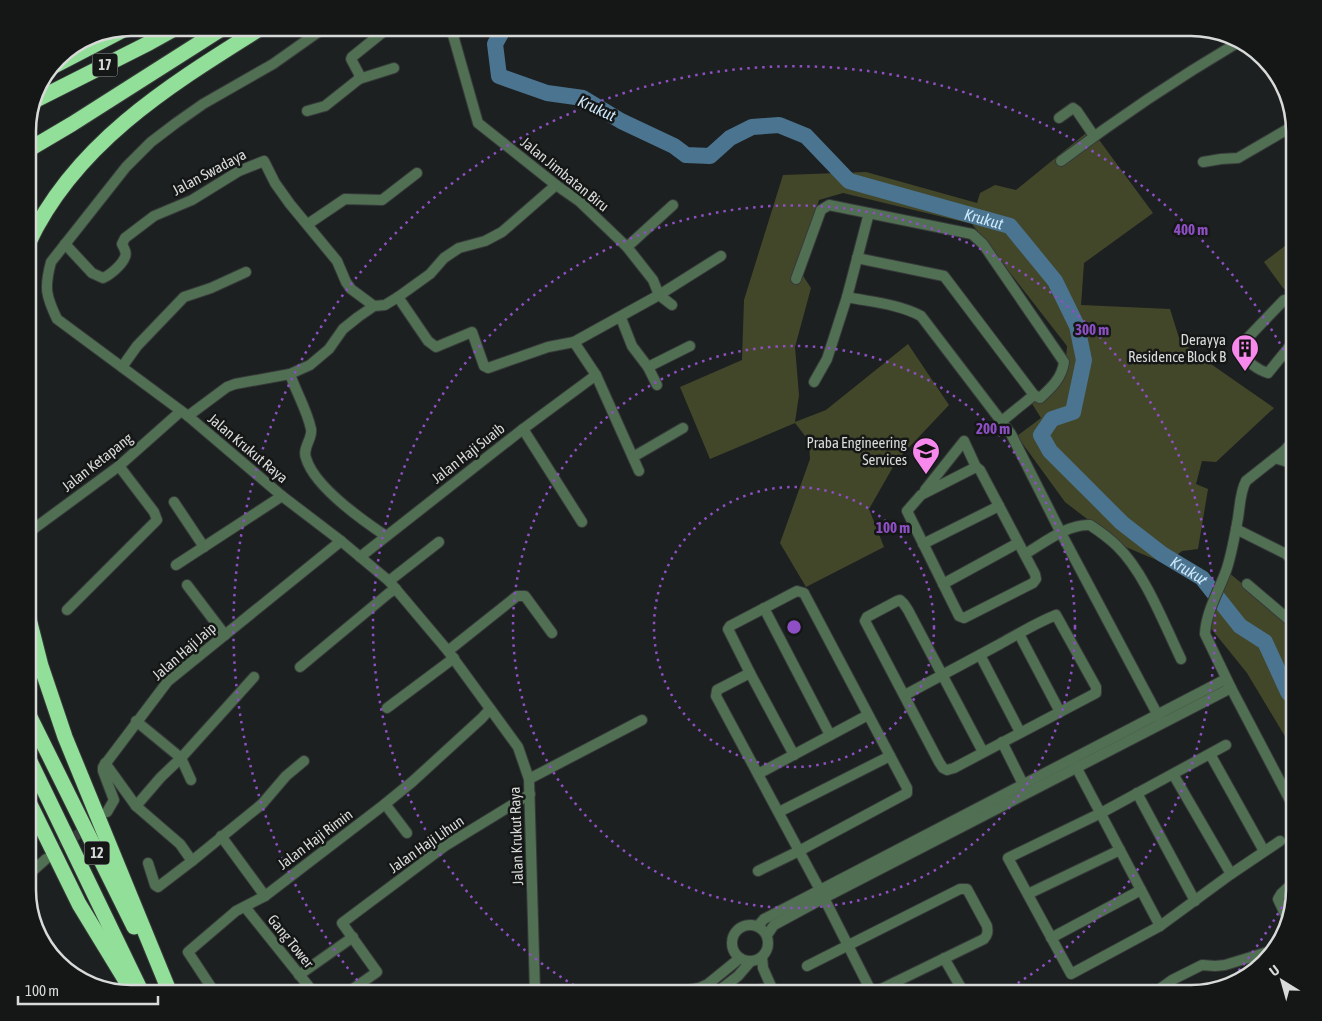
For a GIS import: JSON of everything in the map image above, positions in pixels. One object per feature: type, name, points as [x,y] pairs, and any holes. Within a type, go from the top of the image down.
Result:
[{"type":"highway","name":"17","points":[[42,97],[162,36]]},
{"type":"highway","points":[[36,145],[210,36]]},
{"type":"highway","points":[[36,226],[60,190],[90,153],[113,131],[154,99],[249,36]]},
{"type":"highway","name":"17","points":[[73,56],[106,39]]},
{"type":"highway","points":[[36,647],[65,737],[164,985]]},
{"type":"highway","name":"12","points":[[36,729],[164,985]]},
{"type":"highway","name":"12","points":[[36,775],[138,985]]},
{"type":"highway","points":[[36,816],[79,904],[128,985]]},
{"type":"street","name":"Jalan Krukut Raya","points":[[313,36],[273,64],[203,104],[151,142],[126,167],[51,262],[46,280],[48,300],[57,319],[123,364],[187,413],[282,496],[360,556],[393,578],[396,589],[451,655],[518,747],[530,779],[535,985]]},
{"type":"street","points":[[359,79],[359,74],[351,59],[352,56],[378,36]]},
{"type":"street","name":"Jalan Jimbatan Biru","points":[[453,36],[478,123],[556,185],[580,201],[627,247],[653,280],[659,295]]},
{"type":"street","points":[[1061,161],[1094,136],[1184,75],[1232,46]]},
{"type":"street","points":[[307,111],[324,106],[359,79],[394,68]]},
{"type":"street","points":[[1059,118],[1073,108],[1094,136]]},
{"type":"street","points":[[1203,162],[1221,158],[1238,158],[1286,130]]},
{"type":"street","name":"Jalan Swadaya","points":[[64,244],[92,272],[103,278],[109,275],[125,257],[122,244],[125,238],[154,216],[192,200],[239,171],[264,161],[275,183],[337,261],[351,289],[374,306]]},
{"type":"street","points":[[308,224],[345,199],[382,200],[417,173]]},
{"type":"street","name":"Jalan Ketapang","points":[[36,527],[187,413],[227,387],[290,374],[310,365],[329,349],[343,329],[374,306],[385,305],[398,297],[430,274],[444,258],[459,248],[485,241],[502,232],[556,185]]},
{"type":"street","points":[[796,279],[823,208],[829,204],[972,234],[983,244],[1064,362],[1063,369],[1053,386],[1040,398],[1034,395],[944,276],[857,258]]},
{"type":"street","points":[[627,247],[673,205]]},
{"type":"street","points":[[814,382],[827,360],[869,213]]},
{"type":"street","points":[[398,297],[428,342],[436,347],[472,332],[484,366],[488,368],[548,347],[574,342],[621,318],[721,256]]},
{"type":"street","points":[[123,364],[137,346],[184,296],[210,288],[246,272]]},
{"type":"street","points":[[659,295],[672,305]]},
{"type":"street","points":[[846,297],[912,311],[921,316],[1002,421],[1017,445],[1061,533],[1160,718]]},
{"type":"street","points":[[1286,300],[1284,300],[1238,349],[1241,355],[1261,371],[1268,373],[1286,352]]},
{"type":"street","points":[[621,318],[632,346],[648,367],[657,385]]},
{"type":"street","points":[[574,342],[596,375],[639,470]]},
{"type":"street","points":[[648,367],[690,346]]},
{"type":"street","points":[[290,374],[312,430],[305,453],[312,472],[326,488],[382,538]]},
{"type":"street","name":"Jalan Haji Suaib","points":[[360,556],[523,429],[596,375]]},
{"type":"street","points":[[1002,421],[1034,395]]},
{"type":"street","points":[[633,457],[683,428]]},
{"type":"street","points":[[523,429],[582,522]]},
{"type":"street","points":[[964,441],[976,467],[980,470],[1036,574],[1036,579],[1033,583],[966,618],[962,618],[959,616],[922,544],[907,510],[964,441]]},
{"type":"street","points":[[1286,448],[1246,481],[1242,488],[1236,530],[1228,565],[1215,598],[1205,634],[1228,684],[1286,793]]},
{"type":"street","points":[[1275,458],[1286,461]]},
{"type":"street","points":[[66,610],[157,520],[154,512],[119,466]]},
{"type":"street","points":[[921,495],[976,467]]},
{"type":"street","points":[[176,565],[282,496]]},
{"type":"street","points":[[174,502],[204,547]]},
{"type":"street","points":[[922,544],[999,506]]},
{"type":"street","points":[[1024,554],[1061,533],[1078,526],[1090,524],[1117,546],[1137,572],[1181,659]]},
{"type":"street","points":[[1236,530],[1286,554]]},
{"type":"street","name":"Jalan Haji Jaip","points":[[105,763],[168,681],[341,541]]},
{"type":"street","points":[[393,578],[439,542]]},
{"type":"street","points":[[943,584],[1018,543]]},
{"type":"street","points":[[1248,584],[1286,617]]},
{"type":"street","points":[[187,585],[225,635]]},
{"type":"street","points":[[300,667],[396,589]]},
{"type":"street","points":[[758,871],[907,793],[907,788],[804,592],[794,591],[730,626],[728,629],[794,755]]},
{"type":"street","points":[[387,708],[451,655],[517,596],[525,596],[552,633]]},
{"type":"street","points":[[905,696],[942,675],[1019,634],[1056,616],[1096,687],[1096,693],[949,770],[943,768],[865,621],[867,617],[896,601],[902,601],[908,610],[942,675],[983,752]]},
{"type":"street","points":[[764,608],[830,735]]},
{"type":"street","points":[[1019,634],[1060,712]]},
{"type":"street","points":[[980,655],[1020,732]]},
{"type":"street","points":[[750,673],[717,690],[716,696],[868,985]]},
{"type":"street","points":[[136,806],[254,678]]},
{"type":"street","points":[[758,926],[764,919],[822,894],[1228,684]]},
{"type":"street","name":"Jalan Haji Rimin","points":[[209,985],[188,952],[236,911],[264,896],[385,804],[412,782],[490,709]]},
{"type":"street","points":[[758,774],[868,715]]},
{"type":"street","points":[[530,779],[642,720]]},
{"type":"street","points":[[136,722],[181,758],[191,780]]},
{"type":"street","points":[[1002,742],[1025,789]]},
{"type":"street","points":[[1226,745],[1101,813],[1008,858],[1069,972],[1072,974],[1160,926],[1280,841]]},
{"type":"street","points":[[1210,754],[1264,851]]},
{"type":"street","points":[[778,812],[890,756]]},
{"type":"street","points":[[148,863],[155,885],[158,887],[262,804],[286,776],[304,762]]},
{"type":"street","points":[[105,763],[136,806],[180,844],[192,861]]},
{"type":"street","points":[[105,763],[103,771],[114,800],[107,812]]},
{"type":"street","points":[[1074,763],[1160,926]]},
{"type":"street","points":[[1173,774],[1231,874]]},
{"type":"street","points":[[1137,793],[1195,902]]},
{"type":"street","name":"Jalan Haji Lihun","points":[[353,938],[342,923],[445,846],[530,794]]},
{"type":"street","points":[[385,804],[407,833]]},
{"type":"street","points":[[221,836],[264,896]]},
{"type":"street","points":[[1028,894],[1120,850]]},
{"type":"street","points":[[36,868],[46,859]]},
{"type":"street","points":[[807,966],[964,888],[969,892],[988,931],[984,938],[891,985]]},
{"type":"street","points":[[1283,910],[1278,899],[1286,889]]},
{"type":"street","points":[[1051,938],[1141,890]]},
{"type":"street","points":[[767,935],[774,925],[822,894]]},
{"type":"street","name":"Gang Tower","points":[[245,907],[307,985]]},
{"type":"street","points":[[724,985],[738,976],[757,962],[766,954],[769,945],[767,935],[758,926],[747,925],[734,934],[732,939],[733,950],[740,958],[757,962],[770,985]]},
{"type":"street","points":[[299,975],[353,938],[377,972],[359,985]]},
{"type":"street","points":[[1166,985],[1202,965],[1225,966],[1259,955]]},
{"type":"street","points":[[719,985],[740,958]]},
{"type":"street","points":[[944,958],[959,985]]},
{"type":"green space","points":[[1091,129],[1153,213],[1084,263],[1081,305],[1170,309],[1180,341],[1274,408],[1216,462],[1202,461],[1196,484],[1208,489],[1198,549],[1182,551],[1166,564],[1121,545],[1065,502],[1017,436],[1041,418],[1031,402],[1065,370],[1067,346],[972,224],[843,193],[819,200],[798,268],[811,288],[795,347],[799,395],[795,422],[826,410],[908,344],[949,405],[897,460],[869,509],[884,547],[806,587],[780,543],[810,459],[809,441],[795,423],[710,459],[680,387],[742,360],[744,300],[783,175],[866,172],[977,203],[980,193],[995,185],[1016,190]]},
{"type":"green space","points":[[1286,245],[1286,290],[1283,288],[1264,262]]},
{"type":"green space","points":[[1228,572],[1279,614],[1286,622],[1286,738],[1247,673],[1209,626]]},
{"type":"waterway","name":"Krukut","points":[[500,36],[495,44],[499,76],[547,93],[583,98],[621,121],[674,146],[686,155],[710,156],[730,138],[752,127],[779,125],[806,136],[849,181],[1010,226],[1055,281],[1077,326],[1084,360],[1073,412],[1052,419],[1041,435],[1050,451],[1122,523],[1162,554],[1202,578],[1240,626],[1265,642],[1286,688]]},
{"type":"tunnel","points":[[50,856],[90,825]]},
{"type":"place","name":"Derayya Residence Block B","points":[[1245,372]]},
{"type":"place","name":"Praba Engineering Services","points":[[926,475]]}]
